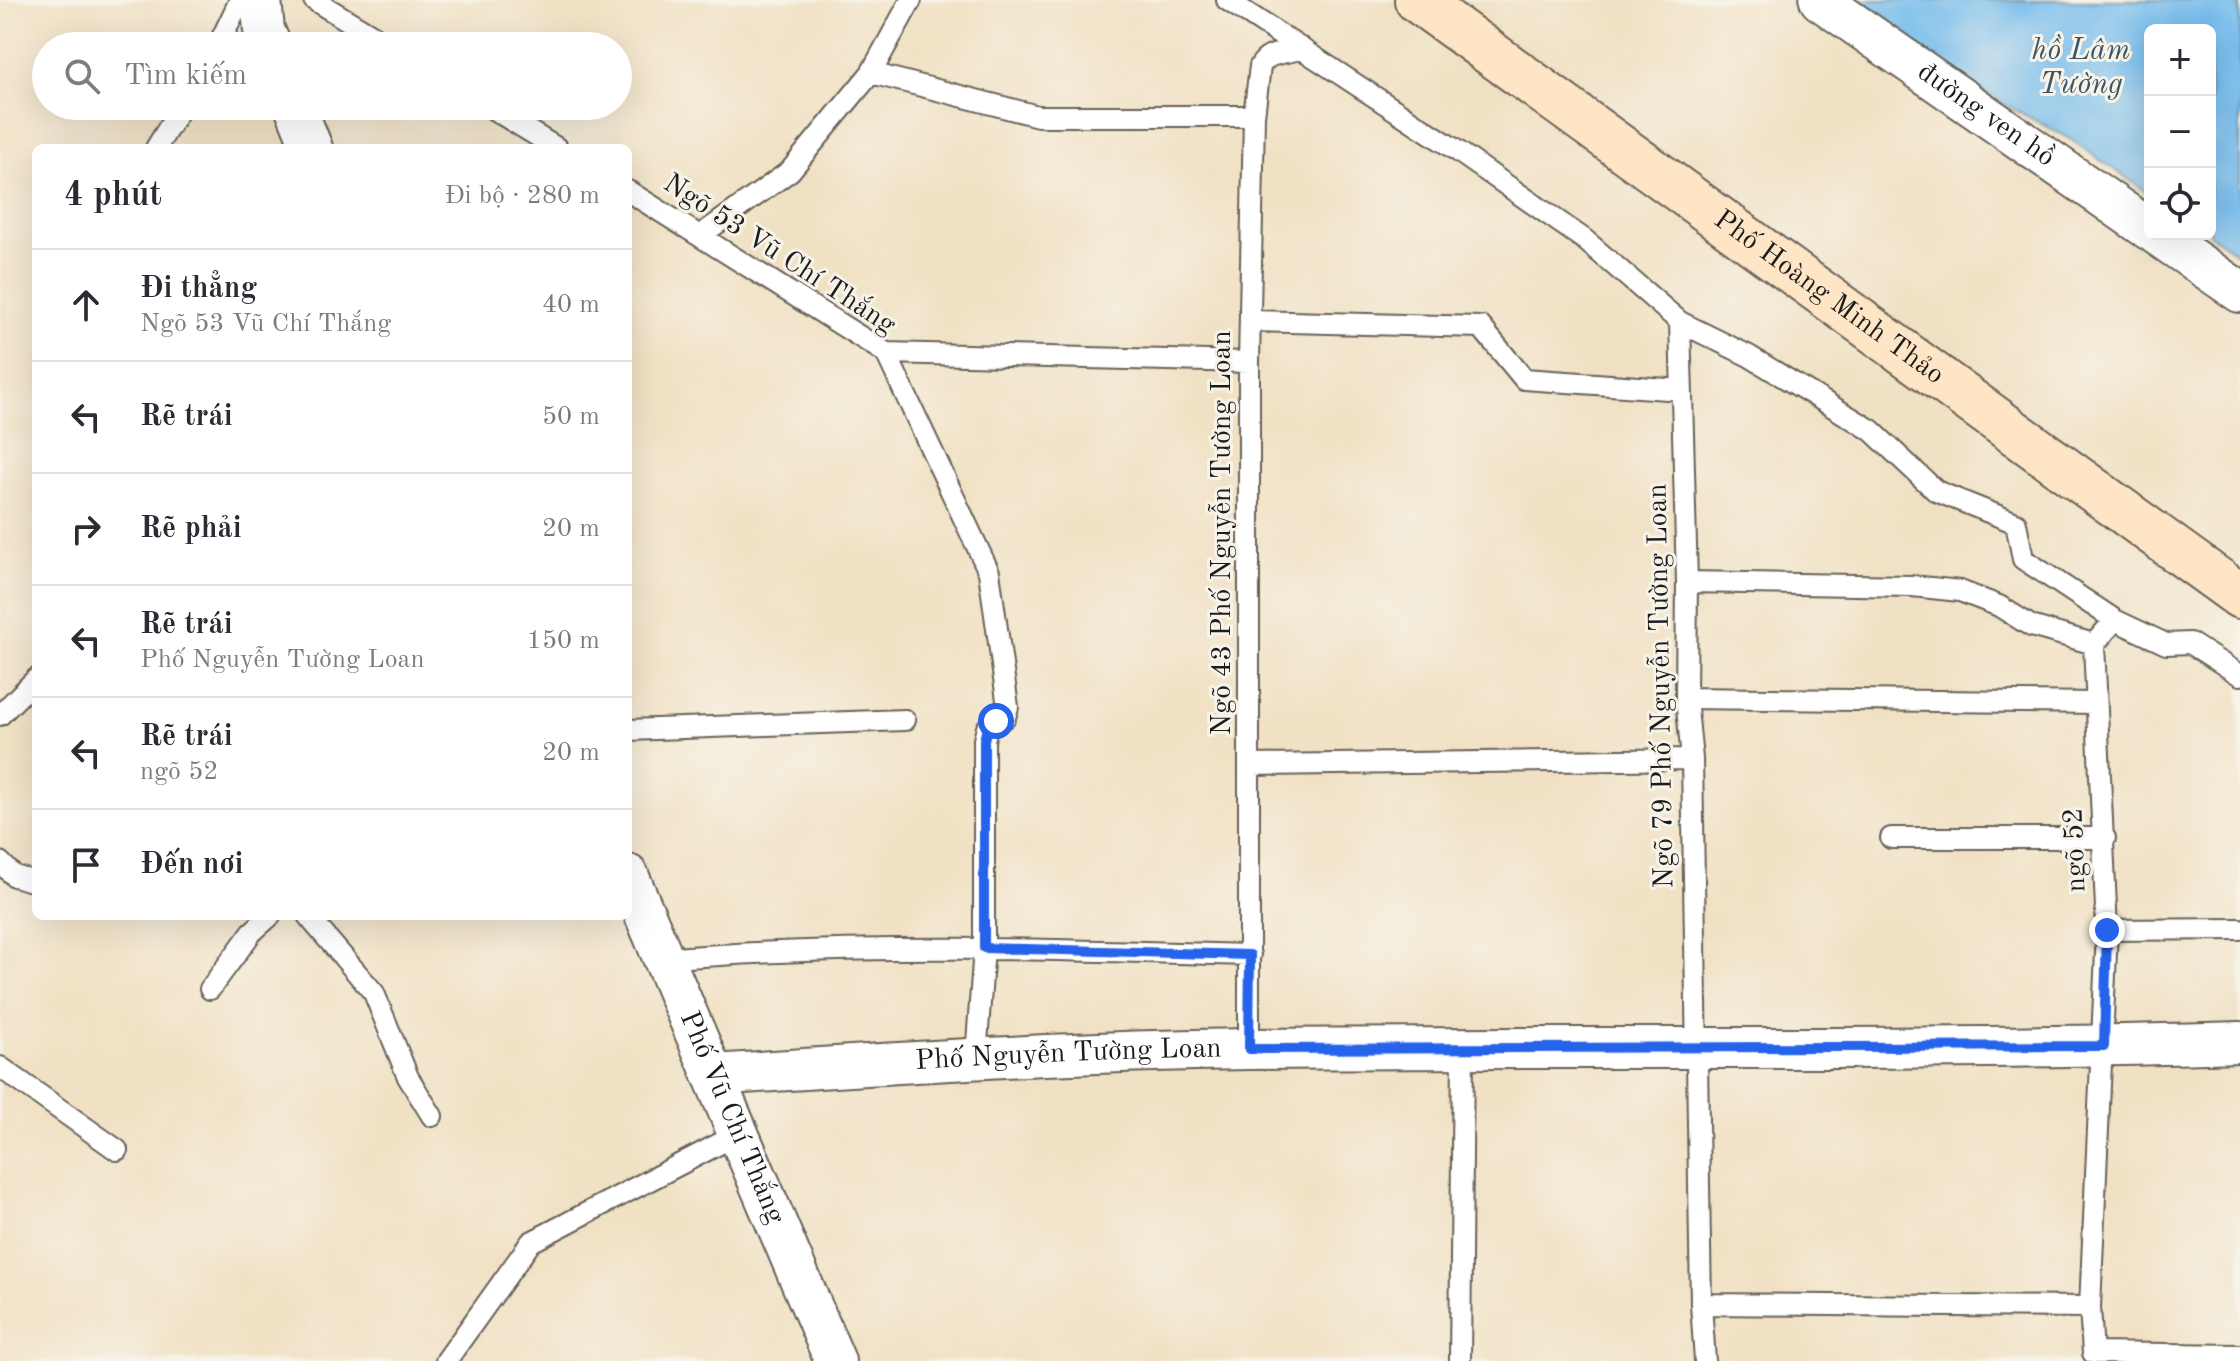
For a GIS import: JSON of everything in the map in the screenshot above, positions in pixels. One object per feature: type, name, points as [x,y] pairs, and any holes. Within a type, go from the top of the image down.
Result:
[{"type":"street","points":[[261,0],[265,32]]},
{"type":"street","name":"Phố Hoàng Minh Thảo","points":[[1417,0],[2240,596]]},
{"type":"street","name":"đường ven hồ","points":[[1820,0],[2144,226]]},
{"type":"street","points":[[301,120],[310,144]]},
{"type":"street","points":[[2165,240],[2240,292]]},
{"type":"street","name":"Phố Vũ Chí Thắng","points":[[632,885],[835,1361]]},
{"type":"street","name":"Phố Nguyễn Tường Loan","points":[[713,1075],[976,1057],[1249,1049],[1463,1051],[2104,1046],[2240,1042]]},
{"type":"lane","points":[[225,32],[240,0]]},
{"type":"lane","points":[[314,0],[367,32]]},
{"type":"lane","points":[[701,235],[790,171],[871,73],[911,0]]},
{"type":"lane","points":[[1227,0],[1585,240],[1680,322],[1749,356],[1871,430],[1936,491],[2016,523],[2023,559],[2115,620],[2166,644],[2190,643],[2240,675]]},
{"type":"lane","name":"Ngõ 43 Phố Nguyễn Tường Loan","points":[[1249,1049],[1252,765],[1249,362],[1254,116],[1257,79],[1264,60],[1270,54],[1301,48]]},
{"type":"lane","points":[[871,73],[1038,116],[1254,116]]},
{"type":"lane","points":[[158,144],[173,120]]},
{"type":"lane","points":[[511,120],[550,144]]},
{"type":"lane","name":"Ngõ 53 Vũ Chí Thắng","points":[[632,193],[886,353],[989,572],[1008,707],[1005,717],[987,728],[984,740],[984,948],[976,1057]]},
{"type":"lane","points":[[1250,321],[1481,327],[1524,379],[1682,390]]},
{"type":"lane","name":"Ngõ 79 Phố Nguyễn Tường Loan","points":[[1680,322],[1687,582],[1686,698],[1692,759],[1701,1304],[1705,1361]]},
{"type":"lane","points":[[886,353],[1249,362]]},
{"type":"lane","points":[[1687,582],[1912,586],[1960,591],[1999,606],[2031,626],[2094,644],[2115,620]]},
{"type":"lane","name":"ngõ 52","points":[[2094,644],[2107,930],[2090,1307],[2092,1357],[2240,1355]]},
{"type":"lane","points":[[0,715],[32,683]]},
{"type":"lane","points":[[1686,698],[2096,703]]},
{"type":"lane","points":[[632,730],[905,720]]},
{"type":"lane","points":[[1252,765],[1692,759]]},
{"type":"lane","points":[[1891,838],[2105,838]]},
{"type":"lane","points":[[0,862],[14,876],[32,881]]},
{"type":"lane","points":[[210,989],[246,938],[266,920]]},
{"type":"lane","points":[[311,920],[374,993],[408,1077],[432,1116]]},
{"type":"lane","points":[[2107,930],[2240,929]]},
{"type":"lane","points":[[661,959],[772,950],[984,948],[1250,955]]},
{"type":"lane","points":[[1460,1361],[1463,1051]]},
{"type":"lane","points":[[0,1067],[117,1150]]},
{"type":"lane","points":[[446,1361],[531,1242],[738,1134]]},
{"type":"lane","points":[[1701,1304],[2090,1307]]},
{"type":"water","name":"hồ Lâm Tường","points":[[1828,0],[2240,0],[2240,255],[2216,239],[2216,24],[2144,24],[2144,190],[2070,139],[1902,50]]},
{"type":"route","points":[[996,721],[987,728],[984,740],[984,948],[1250,955],[1249,1049],[1463,1051],[2104,1046],[2107,930]]}]
